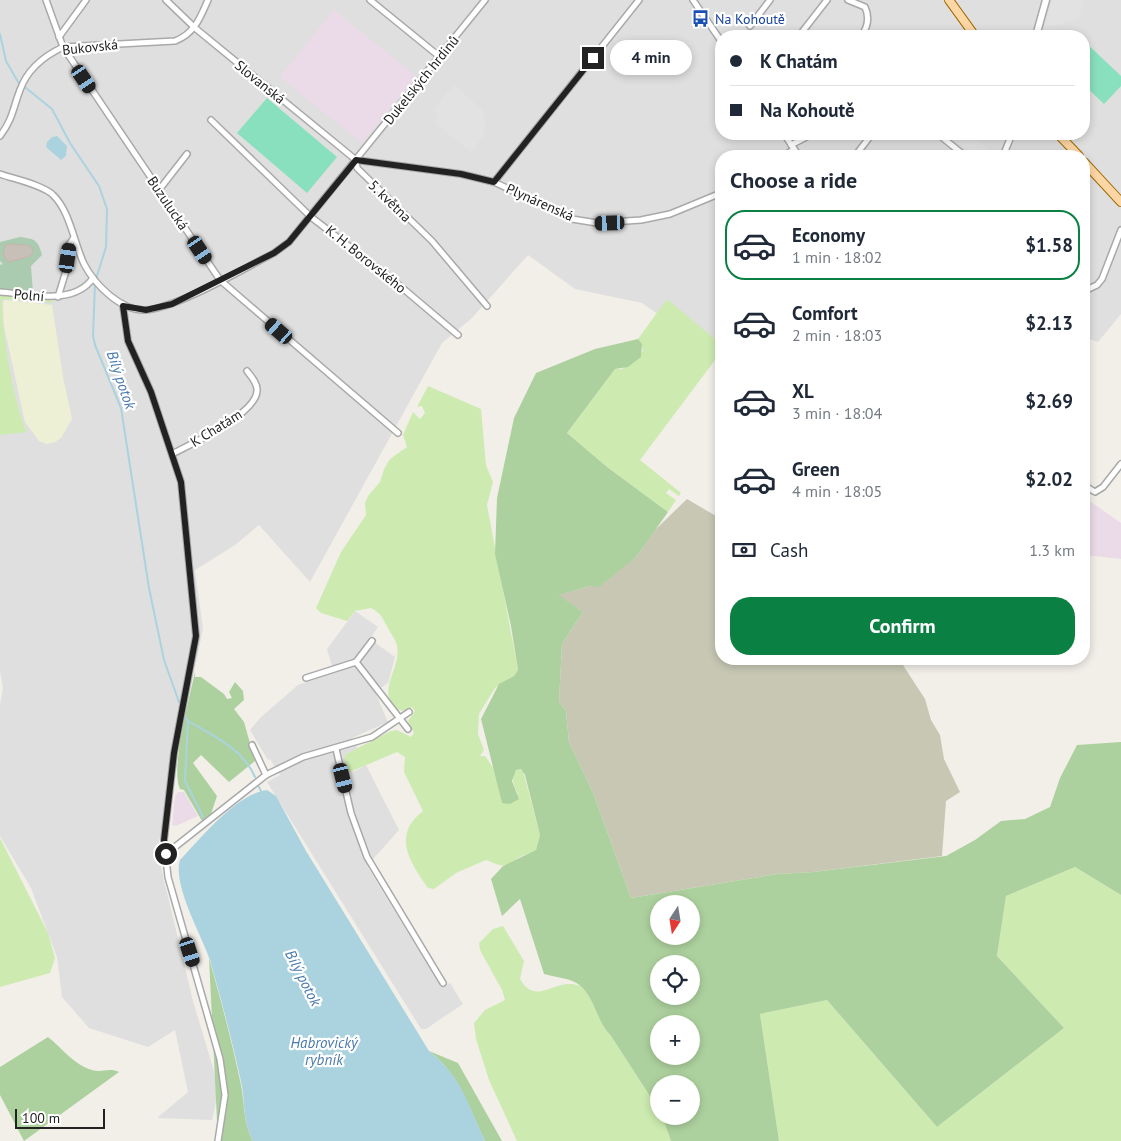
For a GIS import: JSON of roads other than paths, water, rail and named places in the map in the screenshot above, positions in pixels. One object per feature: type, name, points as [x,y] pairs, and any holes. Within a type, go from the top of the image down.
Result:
[{"type":"main road","points":[[949,0],[971,30]]},
{"type":"main road","points":[[1064,140],[1073,150]]},
{"type":"main road","points":[[1090,168],[1121,202]]},
{"type":"street","name":"Buzulucká","points":[[46,0],[63,47],[220,280],[398,433]]},
{"type":"street","points":[[59,37],[86,0]]},
{"type":"street","name":"Slovanská","points":[[166,0],[195,28],[356,160]]},
{"type":"street","points":[[195,28],[208,0]]},
{"type":"street","points":[[370,0],[440,57]]},
{"type":"street","name":"Dukelských hrdinů","points":[[356,160],[484,0]]},
{"type":"street","points":[[494,182],[639,0]]},
{"type":"street","points":[[693,0],[715,32]]},
{"type":"street","points":[[750,26],[770,0]]},
{"type":"street","points":[[804,30],[827,0]]},
{"type":"street","points":[[848,0],[865,7],[868,14],[868,24],[864,30]]},
{"type":"street","points":[[1038,30],[1046,0]]},
{"type":"street","name":"Bukovská","points":[[0,136],[14,113],[24,81],[48,54],[63,47],[175,41],[186,37],[195,28]]},
{"type":"street","name":"K. H. Borovského","points":[[211,120],[311,217],[393,280],[458,335]]},
{"type":"street","points":[[788,140],[795,150]]},
{"type":"street","points":[[790,150],[803,140]]},
{"type":"street","points":[[945,140],[958,150]]},
{"type":"street","points":[[159,190],[188,154]]},
{"type":"street","points":[[0,174],[53,194],[65,215],[74,239],[93,278],[123,306],[146,310],[172,304],[282,248],[311,217],[356,160]]},
{"type":"street","name":"Plynárenská","points":[[356,160],[461,174],[494,182],[572,219],[597,224],[641,220],[688,208],[715,196]]},
{"type":"street","name":"5. května","points":[[356,160],[357,168],[432,241],[488,306]]},
{"type":"street","points":[[1090,288],[1097,285],[1102,279],[1121,230]]},
{"type":"street","name":"Polní","points":[[58,297],[66,271],[69,244],[74,239]]},
{"type":"street","name":"Polní","points":[[0,292],[58,297],[88,286],[93,278]]},
{"type":"street","name":"K Chatám","points":[[123,306],[128,341],[151,392],[181,482],[196,636],[174,753],[164,840],[168,877],[220,1058],[225,1095],[218,1141]]},
{"type":"street","name":"K Chatám","points":[[172,454],[219,429],[253,403],[258,390],[253,378],[246,371]]},
{"type":"street","points":[[1090,489],[1095,492],[1103,487],[1121,464]]},
{"type":"street","points":[[306,678],[356,662],[372,641]]},
{"type":"street","points":[[356,662],[408,730]]},
{"type":"street","points":[[166,854],[266,775],[303,758],[372,738],[409,712]]},
{"type":"street","points":[[252,745],[266,775]]},
{"type":"street","points":[[336,749],[352,814],[367,857],[443,983]]},
{"type":"water","points":[[57,136],[67,146],[66,156],[61,160],[46,147],[47,142],[52,137]]},
{"type":"water","name":"Habrovický rybník","points":[[267,790],[276,796],[306,851],[429,1051],[457,1081],[485,1141],[253,1141],[246,1121],[242,1086],[219,992],[210,960],[184,896],[179,870],[180,860],[231,808],[255,793]]},
{"type":"waterway","name":"Bílý potok","points":[[0,34],[6,61],[18,82]]},
{"type":"waterway","name":"Bílý potok","points":[[26,88],[52,109],[70,143],[99,186],[107,209],[106,247],[96,279]]},
{"type":"waterway","name":"Bílý potok","points":[[95,284],[93,336],[121,408],[149,588],[164,660],[179,702]]},
{"type":"waterway","name":"Bílý potok","points":[[185,717],[188,721],[185,781],[203,817]]},
{"type":"waterway","points":[[188,721],[227,744],[250,767],[255,777]]},
{"type":"waterway","points":[[259,787],[261,791]]},
{"type":"place","name":"Na Kohoutě","points":[[701,19]]}]
